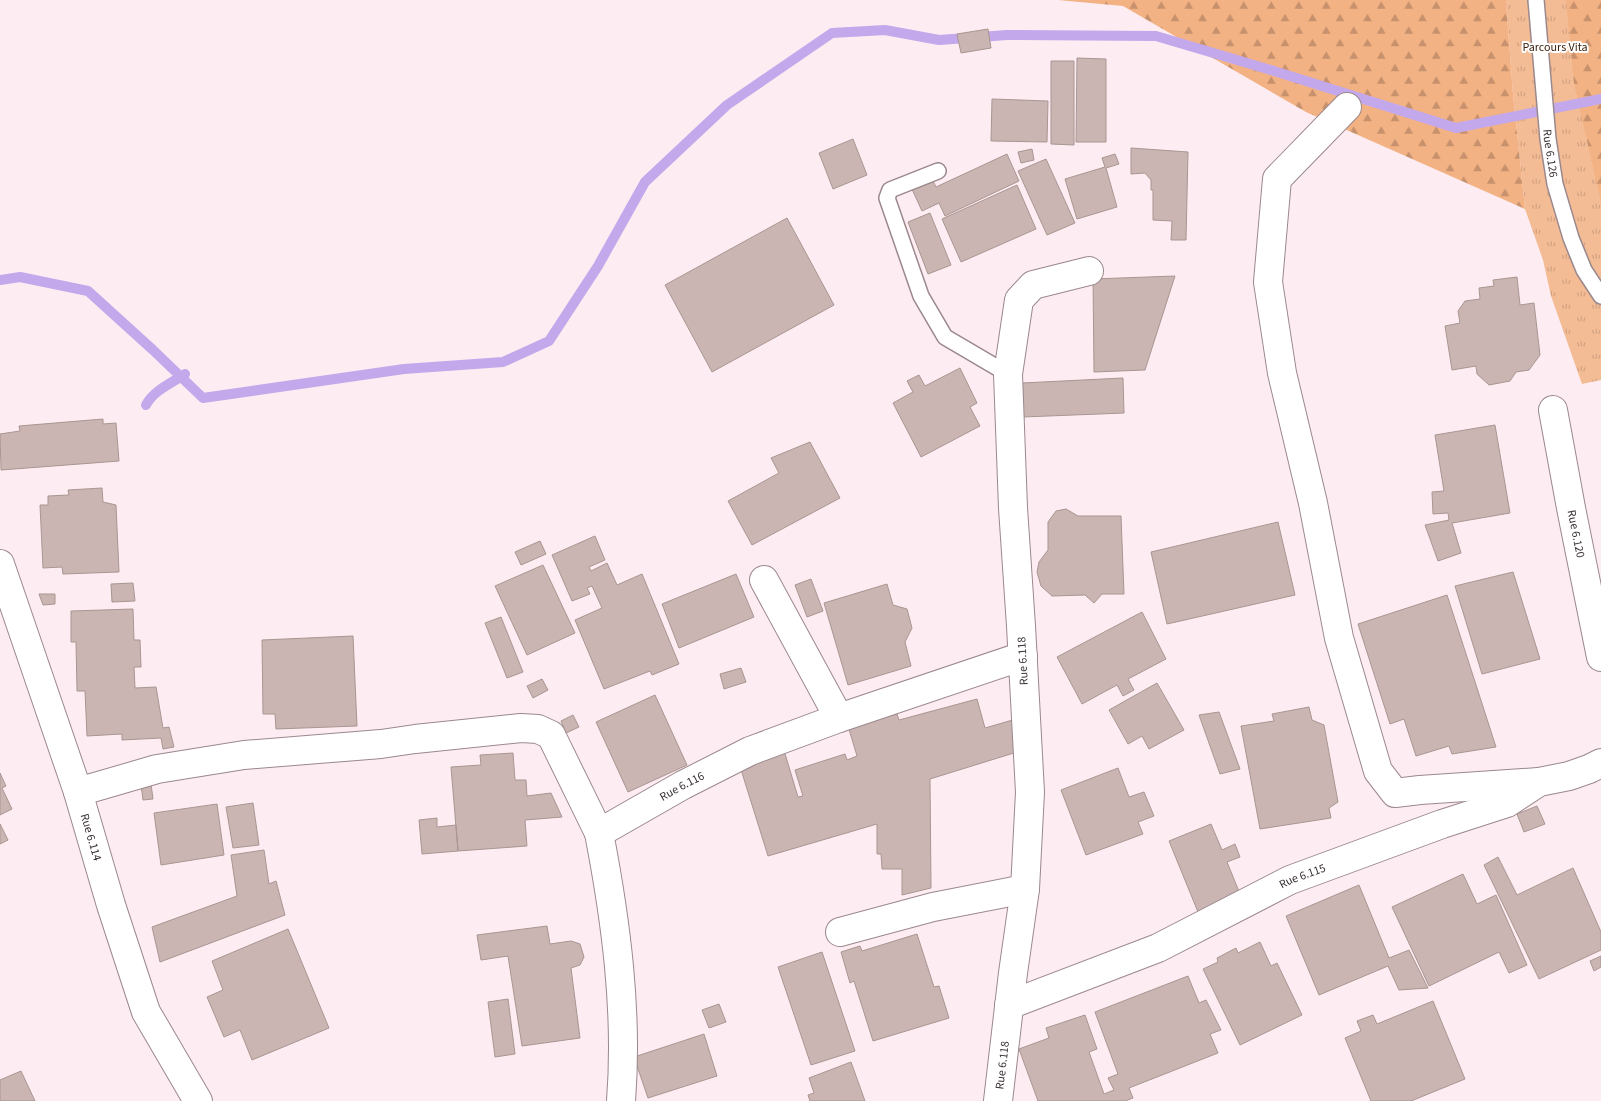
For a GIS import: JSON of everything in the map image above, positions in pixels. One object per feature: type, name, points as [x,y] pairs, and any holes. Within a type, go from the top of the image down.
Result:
[{"type":"street","points":[[1347,107],[1277,179],[1268,282],[1282,373],[1313,503],[1339,638],[1378,771],[1395,794],[1420,790],[1539,782]]},
{"type":"street","name":"Rue 6.118","points":[[998,1101],[1025,889],[1030,792],[1023,656],[1012,508],[1008,374],[1019,300],[1033,285],[1089,271]]},
{"type":"street","name":"Rue 6.120","points":[[1553,410],[1601,657]]},
{"type":"street","name":"Rue 6.114","points":[[0,564],[78,792],[111,905],[146,1012],[198,1101]]},
{"type":"street","points":[[764,580],[839,718]]},
{"type":"street","name":"Rue 6.116","points":[[599,833],[683,785],[750,751],[839,718],[1023,656]]},
{"type":"street","points":[[78,792],[157,768],[244,755],[381,744],[521,728],[538,729],[551,735],[599,833],[610,889],[621,987],[624,1061],[621,1101]]},
{"type":"street","name":"Rue 6.115","points":[[1009,1005],[1158,948],[1290,880],[1442,824],[1507,803],[1539,782],[1569,776],[1601,763]]},
{"type":"street","points":[[840,932],[933,908],[1025,889]]},
{"type":"lane","name":"Rue 6.126","points":[[1536,0],[1548,139],[1555,184],[1571,238],[1584,270],[1601,296]]},
{"type":"lane","points":[[938,171],[890,190],[887,198],[922,296],[944,337],[1008,374]]},
{"type":"green space","points":[[1058,0],[1506,0],[1513,94],[1525,209],[1306,112],[1123,6]]},
{"type":"green space","name":"Parcours Vita","points":[[1506,0],[1601,0],[1601,380],[1582,384],[1551,296],[1543,260],[1525,209],[1513,94]]},
{"type":"green space","points":[[1566,0],[1601,0],[1601,202],[1574,84]]},
{"type":"building","points":[[988,29],[991,48],[961,53],[957,34]]},
{"type":"building","points":[[1077,58],[1106,59],[1106,142],[1076,142]]},
{"type":"building","points":[[1051,61],[1074,61],[1074,145],[1051,144]]},
{"type":"building","points":[[992,99],[1048,101],[1047,142],[991,141]]},
{"type":"building","points":[[853,139],[867,175],[833,189],[819,153]]},
{"type":"building","points":[[1131,148],[1188,152],[1186,240],[1171,240],[1172,221],[1153,220],[1151,180],[1145,173],[1131,174]]},
{"type":"building","points":[[1032,149],[1034,160],[1021,163],[1018,152]]},
{"type":"building","points":[[1007,154],[1019,181],[945,216],[939,203],[922,211],[911,187],[931,177],[936,187]]},
{"type":"building","points":[[1115,154],[1119,164],[1106,168],[1117,207],[1077,219],[1065,179],[1105,167],[1102,158]]},
{"type":"building","points":[[1046,159],[1075,223],[1047,235],[1018,171]]},
{"type":"building","points":[[1017,185],[1036,229],[961,262],[942,219]]},
{"type":"building","points":[[930,213],[951,265],[928,274],[908,222]]},
{"type":"building","points":[[787,218],[834,305],[712,372],[665,285]]},
{"type":"building","points":[[1175,276],[1145,370],[1094,372],[1093,279]]},
{"type":"building","points":[[1517,277],[1520,305],[1534,303],[1540,355],[1529,370],[1516,372],[1510,381],[1489,385],[1477,374],[1476,366],[1452,370],[1445,326],[1460,323],[1458,311],[1465,301],[1480,299],[1479,288],[1494,286],[1493,280]]},
{"type":"building","points":[[960,368],[977,403],[970,407],[980,426],[921,457],[893,403],[913,392],[907,381],[919,375],[925,386]]},
{"type":"building","points":[[1123,378],[1124,413],[1023,417],[1022,383]]},
{"type":"building","points":[[103,419],[103,424],[116,423],[119,461],[1,470],[0,434],[20,431],[19,426]]},
{"type":"building","points":[[1495,425],[1510,513],[1452,523],[1461,553],[1438,561],[1425,525],[1449,520],[1448,513],[1433,514],[1432,492],[1444,491],[1435,435]]},
{"type":"building","points":[[810,442],[840,498],[752,545],[728,501],[779,473],[771,458]]},
{"type":"building","points":[[102,488],[103,502],[116,505],[119,572],[63,574],[62,567],[43,568],[40,505],[48,505],[48,496],[69,495],[68,490]]},
{"type":"building","points":[[1066,509],[1078,516],[1121,516],[1124,594],[1102,594],[1094,603],[1085,595],[1052,596],[1041,586],[1037,572],[1039,562],[1048,550],[1048,522],[1056,511]]},
{"type":"building","points":[[1278,522],[1295,595],[1167,624],[1151,552]]},
{"type":"building","points":[[595,536],[605,560],[589,567],[591,571],[607,563],[617,585],[642,574],[679,664],[652,675],[650,671],[604,689],[575,620],[602,608],[592,586],[587,588],[590,594],[572,601],[552,555]]},
{"type":"building","points":[[540,541],[546,554],[521,565],[515,552]]},
{"type":"building","points":[[543,565],[575,633],[527,655],[495,586]]},
{"type":"building","points":[[1513,572],[1540,659],[1482,674],[1455,586]]},
{"type":"building","points":[[736,574],[754,617],[679,648],[662,604]]},
{"type":"building","points":[[811,579],[823,611],[807,617],[795,585]]},
{"type":"building","points":[[133,583],[135,601],[112,602],[111,584]]},
{"type":"building","points":[[887,584],[893,605],[907,609],[912,628],[905,642],[911,666],[848,685],[824,603]]},
{"type":"building","points":[[39,594],[55,594],[55,604],[43,605]]},
{"type":"building","points":[[1447,595],[1496,747],[1452,754],[1449,746],[1416,756],[1404,719],[1390,724],[1358,624]]},
{"type":"building","points":[[133,609],[134,640],[140,640],[141,667],[134,667],[135,688],[156,687],[163,728],[169,727],[174,747],[163,749],[161,738],[122,740],[122,734],[87,736],[85,691],[77,691],[76,642],[71,642],[71,611]]},
{"type":"building","points":[[1142,612],[1166,659],[1128,679],[1134,690],[1123,696],[1117,685],[1082,704],[1057,657]]},
{"type":"building","points":[[501,617],[523,672],[507,678],[485,623]]},
{"type":"building","points":[[353,636],[357,726],[276,729],[275,714],[263,714],[262,640]]},
{"type":"building","points":[[741,668],[746,682],[724,689],[720,674]]},
{"type":"building","points":[[542,679],[548,690],[533,698],[527,686]]},
{"type":"building","points":[[1157,683],[1184,730],[1149,749],[1142,736],[1128,744],[1109,710]]},
{"type":"building","points":[[655,695],[687,765],[628,792],[596,722]]},
{"type":"building","points":[[977,699],[985,728],[1016,719],[1017,752],[930,779],[931,888],[902,895],[902,869],[882,869],[881,854],[877,854],[877,824],[768,856],[738,760],[783,747],[798,797],[803,796],[795,770],[845,754],[847,760],[857,756],[848,726],[897,714],[899,720]]},
{"type":"building","points":[[1309,707],[1312,720],[1324,725],[1338,802],[1329,808],[1331,818],[1260,829],[1241,726],[1274,721],[1272,714]]},
{"type":"building","points":[[1219,712],[1240,769],[1220,774],[1199,715]]},
{"type":"building","points":[[573,715],[579,727],[566,733],[561,721]]},
{"type":"building","points":[[513,753],[515,780],[526,780],[527,796],[551,793],[562,817],[525,820],[527,846],[458,851],[451,767],[481,765],[480,755]]},
{"type":"building","points":[[1118,768],[1129,797],[1144,792],[1154,816],[1138,822],[1143,834],[1086,855],[1061,790]]},
{"type":"building","points":[[0,773],[6,786],[2,788],[12,809],[0,815]]},
{"type":"building","points":[[151,784],[153,799],[143,800],[141,785]]},
{"type":"building","points":[[253,803],[259,845],[233,848],[226,807]]},
{"type":"building","points":[[217,804],[224,855],[161,865],[154,813]]},
{"type":"building","points":[[1537,806],[1545,824],[1524,832],[1517,814]]},
{"type":"building","points":[[437,818],[437,827],[456,825],[458,851],[422,854],[419,820]]},
{"type":"building","points":[[0,824],[8,840],[0,844]]},
{"type":"building","points":[[1211,824],[1222,850],[1235,844],[1240,857],[1227,862],[1240,894],[1198,912],[1169,841]]},
{"type":"building","points":[[264,850],[269,884],[276,881],[285,915],[160,962],[152,927],[237,896],[231,855]]},
{"type":"building","points":[[1498,857],[1517,895],[1573,868],[1601,932],[1601,950],[1539,979],[1484,865]]},
{"type":"building","points":[[1463,874],[1477,904],[1496,895],[1527,965],[1509,973],[1499,952],[1429,986],[1392,907]]},
{"type":"building","points":[[1359,885],[1389,958],[1409,950],[1428,988],[1399,990],[1388,966],[1319,995],[1286,916]]},
{"type":"building","points":[[547,926],[550,944],[571,941],[580,944],[584,957],[580,965],[571,968],[580,1038],[522,1046],[508,956],[481,960],[477,935]]},
{"type":"building","points":[[288,929],[329,1028],[252,1060],[240,1030],[224,1037],[207,997],[223,990],[212,961]]},
{"type":"building","points":[[917,934],[934,987],[939,986],[949,1018],[873,1041],[854,981],[850,983],[841,952],[860,946],[862,951]]},
{"type":"building","points":[[1260,942],[1271,966],[1277,963],[1302,1015],[1240,1045],[1203,969],[1218,962],[1217,958],[1236,948],[1238,953]]},
{"type":"building","points":[[822,952],[855,1051],[811,1065],[778,967]]},
{"type":"building","points":[[1601,956],[1601,967],[1594,971],[1590,961]]},
{"type":"building","points":[[1188,976],[1199,1003],[1206,1000],[1221,1030],[1210,1034],[1218,1053],[1129,1088],[1133,1098],[1125,1101],[1038,1101],[1019,1049],[1049,1038],[1046,1028],[1085,1015],[1097,1049],[1089,1052],[1104,1094],[1114,1090],[1108,1078],[1118,1074],[1095,1012]]},
{"type":"building","points":[[508,999],[515,1054],[495,1057],[488,1002]]},
{"type":"building","points":[[1433,1001],[1465,1079],[1411,1101],[1371,1101],[1345,1038],[1361,1031],[1357,1021],[1373,1015],[1377,1024]]},
{"type":"building","points":[[719,1004],[726,1022],[709,1028],[702,1010]]},
{"type":"building","points":[[704,1034],[717,1076],[648,1098],[634,1057]]},
{"type":"building","points":[[851,1062],[865,1101],[810,1101],[808,1095],[814,1093],[809,1078]]},
{"type":"building","points":[[21,1071],[35,1101],[0,1101],[0,1080]]},
{"type":"waterway","points":[[0,280],[20,277],[88,291],[203,398],[404,369],[503,362],[549,341],[598,266],[645,182],[727,105],[832,33],[885,30],[939,40],[1007,35],[1156,36],[1456,128],[1601,99]]},
{"type":"waterway","points":[[146,405],[158,391],[185,374]]}]
